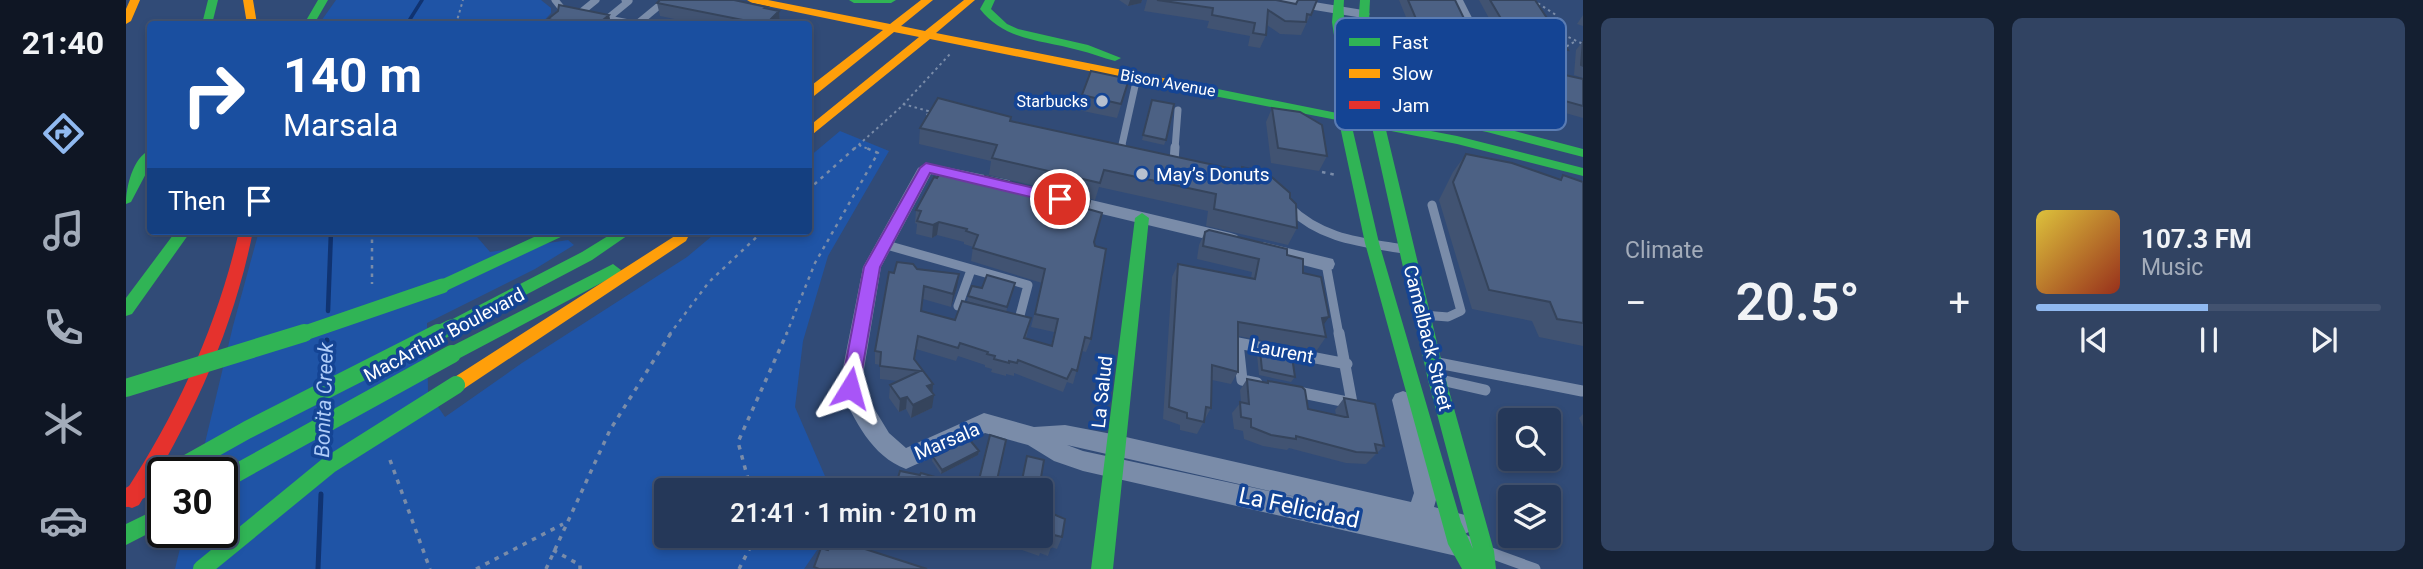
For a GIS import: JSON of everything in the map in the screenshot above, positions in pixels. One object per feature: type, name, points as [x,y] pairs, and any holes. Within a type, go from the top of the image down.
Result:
[{"type":"main road","points":[[126,22],[135,0]]},
{"type":"main road","points":[[208,21],[213,0]]},
{"type":"main road","points":[[248,0],[251,21]]},
{"type":"main road","name":"Bison Avenue","points":[[752,0],[1335,116]]},
{"type":"main road","name":"Bison Avenue","points":[[827,0],[940,25],[1265,85]]},
{"type":"main road","points":[[855,0],[891,0]]},
{"type":"main road","points":[[812,92],[928,0]]},
{"type":"main road","points":[[812,131],[970,0]]},
{"type":"main road","points":[[990,0],[985,9],[990,19],[1004,28],[1081,46],[1115,58]]},
{"type":"main road","points":[[311,21],[323,1]]},
{"type":"main road","points":[[1331,97],[1335,98]]},
{"type":"main road","name":"Camelback Street","points":[[1348,130],[1372,243],[1454,533]]},
{"type":"main road","name":"Camelback Street","points":[[1378,130],[1480,554]]},
{"type":"main road","name":"Bison Avenue","points":[[1407,130],[1583,172]]},
{"type":"main road","points":[[1496,130],[1583,153]]},
{"type":"main road","points":[[126,199],[147,160]]},
{"type":"main road","name":"La Salud","points":[[1102,569],[1142,218]]},
{"type":"main road","points":[[126,310],[181,235]]},
{"type":"main road","points":[[126,508],[165,451],[220,334],[245,235]]},
{"type":"main road","points":[[126,388],[325,327],[442,286],[551,235]]},
{"type":"main road","name":"MacArthur Boulevard","points":[[199,457],[587,256],[620,235]]},
{"type":"main road","points":[[202,569],[329,465],[683,235]]},
{"type":"main road","name":"MacArthur Boulevard","points":[[238,472],[452,354],[683,235]]},
{"type":"main road","points":[[126,498],[147,486]]},
{"type":"main road","points":[[126,535],[147,523]]},
{"type":"street","points":[[1278,0],[1364,7]]},
{"type":"street","points":[[1457,0],[1466,18]]},
{"type":"street","name":"Marsala","points":[[1022,190],[926,168],[872,267],[850,388],[888,449],[897,457],[906,459],[984,423],[1034,437],[1062,454],[1116,456]]},
{"type":"street","points":[[1047,196],[1142,218]]},
{"type":"street","name":"Laurent","points":[[1142,218],[1326,264]]},
{"type":"street","points":[[1390,310],[1421,315]]},
{"type":"street","name":"Camelback Street","points":[[1402,354],[1396,375],[1426,493],[1420,514]]},
{"type":"street","name":"La Felicidad","points":[[1116,456],[1420,514],[1454,533],[1480,554]]},
{"type":"street","name":"La Felicidad","points":[[1116,456],[1454,533]]},
{"type":"lane","points":[[555,0],[563,10],[619,21]]},
{"type":"lane","points":[[580,13],[596,0]]},
{"type":"lane","points":[[607,19],[629,1],[625,0]]},
{"type":"lane","points":[[640,21],[666,0]]},
{"type":"lane","points":[[551,21],[563,10]]},
{"type":"lane","points":[[1121,150],[1137,77]]},
{"type":"lane","points":[[1174,162],[1178,110]]},
{"type":"lane","points":[[1109,148],[1133,153]]},
{"type":"lane","points":[[1160,159],[1187,165]]},
{"type":"lane","points":[[1284,200],[1294,213],[1313,228],[1342,238],[1406,250]]},
{"type":"lane","points":[[1421,315],[1443,318],[1455,316],[1461,311],[1433,205]]},
{"type":"lane","points":[[883,243],[1028,285],[1018,323],[1006,320]]},
{"type":"lane","name":"Laurent","points":[[1279,388],[1353,403],[1326,264]]},
{"type":"lane","points":[[971,270],[958,306],[982,313]]},
{"type":"lane","name":"Laurent","points":[[1266,385],[1242,380],[1238,343],[1347,364]]},
{"type":"lane","points":[[1433,362],[1582,391]]},
{"type":"lane","points":[[1437,380],[1485,390]]},
{"type":"lane","points":[[1480,554],[1535,569]]},
{"type":"path","points":[[457,21],[463,0]]},
{"type":"path","points":[[1533,0],[1557,18]]},
{"type":"path","points":[[1566,36],[1583,44]]},
{"type":"path","points":[[1566,47],[1575,41]]},
{"type":"path","points":[[812,186],[903,104],[950,54],[951,48]]},
{"type":"path","points":[[903,104],[936,116]]},
{"type":"path","points":[[748,478],[738,442],[786,337],[815,263],[878,153],[859,145]]},
{"type":"path","points":[[1322,173],[1336,175]]},
{"type":"path","points":[[546,569],[610,430],[661,346],[709,282],[759,235]]},
{"type":"path","points":[[476,569],[565,523]]},
{"type":"path","points":[[739,569],[750,548]]},
{"type":"path","points":[[553,550],[580,565],[580,569]]},
{"type":"shaded area","points":[[336,0],[541,0],[551,8],[551,13],[544,21],[321,21]]},
{"type":"shaded area","points":[[840,131],[889,151],[828,256],[803,341],[795,407],[826,478],[654,478],[654,548],[819,548],[804,569],[175,569],[180,548],[238,548],[238,457],[202,457],[258,235],[475,235],[490,252],[568,240],[574,245],[535,269],[427,323],[428,392],[445,417],[522,363],[687,257],[713,235],[812,235],[812,154]]},
{"type":"building","points":[[660,0],[734,0],[779,11],[769,21],[748,21],[657,3]]},
{"type":"building","points":[[1157,0],[1276,0],[1296,4],[1298,0],[1317,0],[1311,15],[1307,14],[1306,22],[1285,21],[1268,10],[1266,35],[1253,33],[1255,23],[1212,15],[1213,8]]},
{"type":"building","points":[[1408,0],[1455,0],[1464,18],[1416,18]]},
{"type":"building","points":[[1490,0],[1535,0],[1547,18],[1501,18]]},
{"type":"building","points":[[559,5],[609,15],[602,21],[548,19],[558,11]]},
{"type":"building","points":[[1091,71],[1129,79],[1121,104],[1082,95]]},
{"type":"building","points":[[1566,75],[1583,79],[1583,106],[1566,101]]},
{"type":"building","points":[[938,98],[1011,117],[1010,121],[1242,171],[1242,167],[1267,173],[1290,193],[1290,198],[1296,204],[1297,228],[1214,209],[1216,194],[1104,170],[1100,183],[992,158],[997,145],[920,128]]},
{"type":"building","points":[[1152,100],[1174,104],[1166,140],[1143,135]]},
{"type":"building","points":[[1272,108],[1300,112],[1322,125],[1327,156],[1278,148]]},
{"type":"building","points":[[1466,154],[1512,163],[1561,180],[1563,175],[1583,182],[1583,323],[1557,319],[1550,302],[1489,290],[1453,182]]},
{"type":"building","points":[[942,170],[982,183],[985,176],[1090,201],[1088,209],[1102,213],[1094,242],[1095,246],[1106,249],[1091,339],[1085,337],[1077,371],[1072,369],[1067,379],[1018,360],[1017,363],[1009,363],[994,359],[995,356],[987,354],[988,352],[960,343],[958,348],[918,336],[914,359],[933,384],[927,386],[934,395],[913,405],[907,397],[900,399],[890,385],[920,371],[880,366],[881,352],[875,351],[889,272],[894,273],[897,262],[913,264],[917,269],[959,274],[953,294],[924,286],[921,311],[955,320],[962,301],[1031,318],[1024,338],[1052,346],[1058,319],[1035,314],[1045,269],[973,248],[978,235],[966,231],[967,229],[939,222],[933,225],[917,221],[921,211],[916,210],[934,177],[937,178]]},
{"type":"building","points":[[1209,230],[1287,249],[1287,255],[1303,259],[1303,273],[1321,277],[1329,317],[1322,318],[1326,337],[1238,322],[1238,372],[1212,365],[1211,408],[1206,407],[1204,422],[1187,418],[1187,413],[1169,407],[1178,264],[1255,279],[1259,259],[1203,246],[1205,232]]},
{"type":"building","points":[[987,275],[1015,283],[1007,307],[968,296],[972,286],[982,288]]},
{"type":"building","points":[[1260,350],[1292,357],[1295,377],[1262,370]]},
{"type":"building","points":[[1247,379],[1302,387],[1305,390],[1308,409],[1345,417],[1348,417],[1344,398],[1375,404],[1384,446],[1375,444],[1377,453],[1356,452],[1296,436],[1296,439],[1271,435],[1251,427],[1251,419],[1241,417],[1240,402],[1249,404]]},
{"type":"building","points":[[990,435],[1006,440],[997,478],[979,478]]},
{"type":"building","points":[[969,439],[979,451],[942,470],[933,457]]},
{"type":"building","points":[[1027,456],[1044,460],[1041,478],[1022,478]]},
{"type":"building","points":[[900,471],[938,478],[898,478]]},
{"type":"building","points":[[1053,514],[1065,519],[1062,537],[1054,535],[1053,540]]},
{"type":"building","points":[[821,548],[862,548],[927,569],[814,567]]},
{"type":"waterway","name":"Bonita Creek","points":[[409,21],[422,0]]},
{"type":"waterway","name":"Bonita Creek","points":[[328,311],[331,235]]},
{"type":"waterway","name":"Bonita Creek","points":[[326,374],[327,340]]},
{"type":"waterway","name":"Bonita Creek","points":[[318,569],[321,494]]},
{"type":"traffic: fast","points":[[208,21],[213,0]]},
{"type":"traffic: fast","points":[[311,21],[323,0]]},
{"type":"traffic: fast","points":[[854,0],[891,0]]},
{"type":"traffic: fast","points":[[990,0],[985,9],[1003,26],[1025,35],[1115,58]]},
{"type":"traffic: fast","points":[[1337,18],[1339,0]]},
{"type":"traffic: fast","points":[[1364,18],[1365,0]]},
{"type":"traffic: fast","points":[[1183,86],[1335,116]]},
{"type":"traffic: fast","points":[[1347,130],[1372,243],[1451,522],[1458,544],[1474,569]]},
{"type":"traffic: fast","points":[[1379,130],[1437,380],[1484,551],[1485,569]]},
{"type":"traffic: fast","points":[[1406,130],[1583,172]]},
{"type":"traffic: fast","points":[[1496,130],[1583,153]]},
{"type":"traffic: fast","points":[[126,199],[147,160]]},
{"type":"traffic: fast","points":[[1102,569],[1142,218]]},
{"type":"traffic: fast","points":[[126,310],[181,235]]},
{"type":"traffic: fast","points":[[442,286],[551,235]]},
{"type":"traffic: fast","points":[[451,327],[587,256],[621,235]]},
{"type":"traffic: fast","points":[[452,354],[613,270]]},
{"type":"traffic: fast","points":[[126,388],[325,327],[442,286]]},
{"type":"traffic: fast","points":[[199,457],[451,327]]},
{"type":"traffic: fast","points":[[238,472],[452,354]]},
{"type":"traffic: fast","points":[[202,569],[329,465],[456,385]]},
{"type":"traffic: fast","points":[[126,535],[147,524]]},
{"type":"traffic: slow","points":[[126,21],[135,0]]},
{"type":"traffic: slow","points":[[248,0],[252,21]]},
{"type":"traffic: slow","points":[[752,0],[1183,86]]},
{"type":"traffic: slow","points":[[812,91],[928,0]]},
{"type":"traffic: slow","points":[[812,131],[970,0]]},
{"type":"traffic: slow","points":[[456,385],[681,237]]},
{"type":"traffic: jam","points":[[132,499],[170,436],[203,371],[228,303],[245,235]]},
{"type":"traffic: jam","points":[[126,498],[147,486]]},
{"type":"place","name":"Starbucks","points":[[1102,101]]},
{"type":"place","name":"May’s Donuts","points":[[1142,174]]},
{"type":"route","points":[[850,388],[872,267],[926,168],[1060,199]]}]
